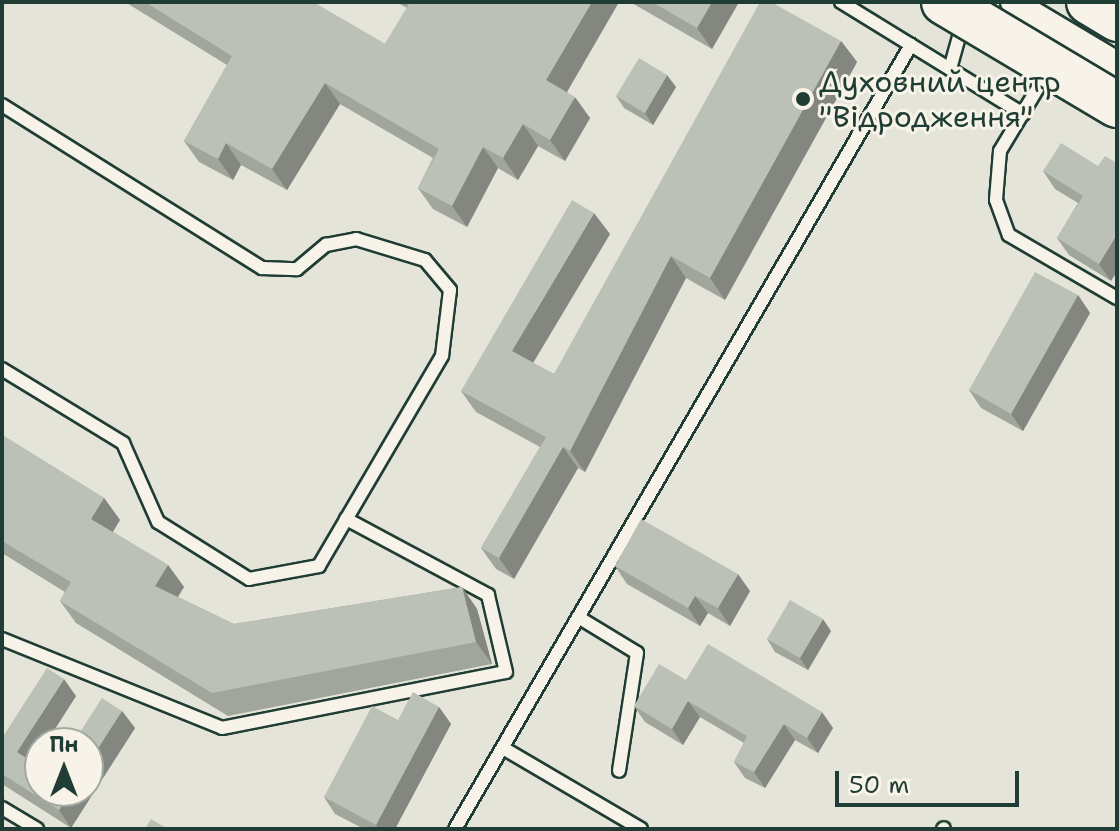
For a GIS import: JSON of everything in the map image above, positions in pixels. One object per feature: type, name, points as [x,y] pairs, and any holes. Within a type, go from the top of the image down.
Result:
[{"type":"highway","points":[[944,2],[1117,105]]},
{"type":"highway","points":[[1079,19],[1117,19]]},
{"type":"street","points":[[1013,2],[1079,19],[1117,64]]},
{"type":"lane","points":[[841,2],[1023,114]]},
{"type":"lane","points":[[950,69],[969,2]]},
{"type":"lane","points":[[1079,19],[1000,151],[996,200],[1009,235],[1117,298]]},
{"type":"lane","points":[[455,829],[911,45]]},
{"type":"lane","points":[[2,105],[262,268],[297,269],[326,245],[356,239],[425,260],[450,290],[442,356],[319,566],[249,579],[158,522],[123,443],[2,369]]},
{"type":"lane","points":[[2,639],[222,728],[506,672],[488,595],[346,519]]},
{"type":"lane","points":[[578,617],[637,653],[619,771]]},
{"type":"lane","points":[[503,748],[641,829]]},
{"type":"lane","points":[[5,814],[37,829]]},
{"type":"shaded area","points":[[2,2],[1117,2],[1117,829],[2,829]]},
{"type":"building","points":[[145,2],[313,2],[385,44],[410,2],[592,2],[546,80],[575,97],[550,140],[523,124],[503,158],[483,147],[452,206],[418,188],[439,149],[325,83],[272,169],[226,143],[218,159],[184,141],[232,56]]},
{"type":"building","points":[[652,2],[712,2],[697,28]]},
{"type":"building","points":[[760,2],[771,2],[841,41],[710,278],[671,256],[570,451],[563,447],[499,558],[481,548],[546,437],[461,391],[572,200],[594,213],[512,351],[554,374]]},
{"type":"building","points":[[639,58],[667,75],[645,113],[616,96]]},
{"type":"building","points":[[1061,143],[1098,166],[1105,156],[1117,163],[1117,234],[1099,264],[1057,238],[1083,196],[1043,171]]},
{"type":"building","points":[[1035,272],[1078,295],[1011,414],[969,390]]},
{"type":"building","points":[[2,435],[104,498],[91,519],[168,565],[155,586],[234,624],[462,587],[476,642],[212,693],[60,601],[71,582],[2,541]]},
{"type":"building","points":[[641,519],[738,574],[718,608],[695,596],[688,608],[615,566]]},
{"type":"building","points":[[790,600],[823,619],[800,658],[767,639]]},
{"type":"building","points":[[708,644],[822,712],[807,738],[784,724],[754,772],[734,762],[747,736],[688,701],[672,729],[634,706],[659,664],[686,680]]},
{"type":"building","points":[[47,668],[64,679],[33,727],[24,727],[24,741],[17,752],[24,757],[24,788],[2,774],[2,738]]},
{"type":"building","points":[[413,692],[439,707],[376,825],[324,797],[372,706],[398,720]]},
{"type":"building","points":[[102,698],[122,711],[104,739],[104,727],[83,727]]},
{"type":"building","points":[[151,819],[168,829],[145,829]]},
{"type":"place","name":"Духовний центр \"Відродження\"","points":[[803,99]]}]
